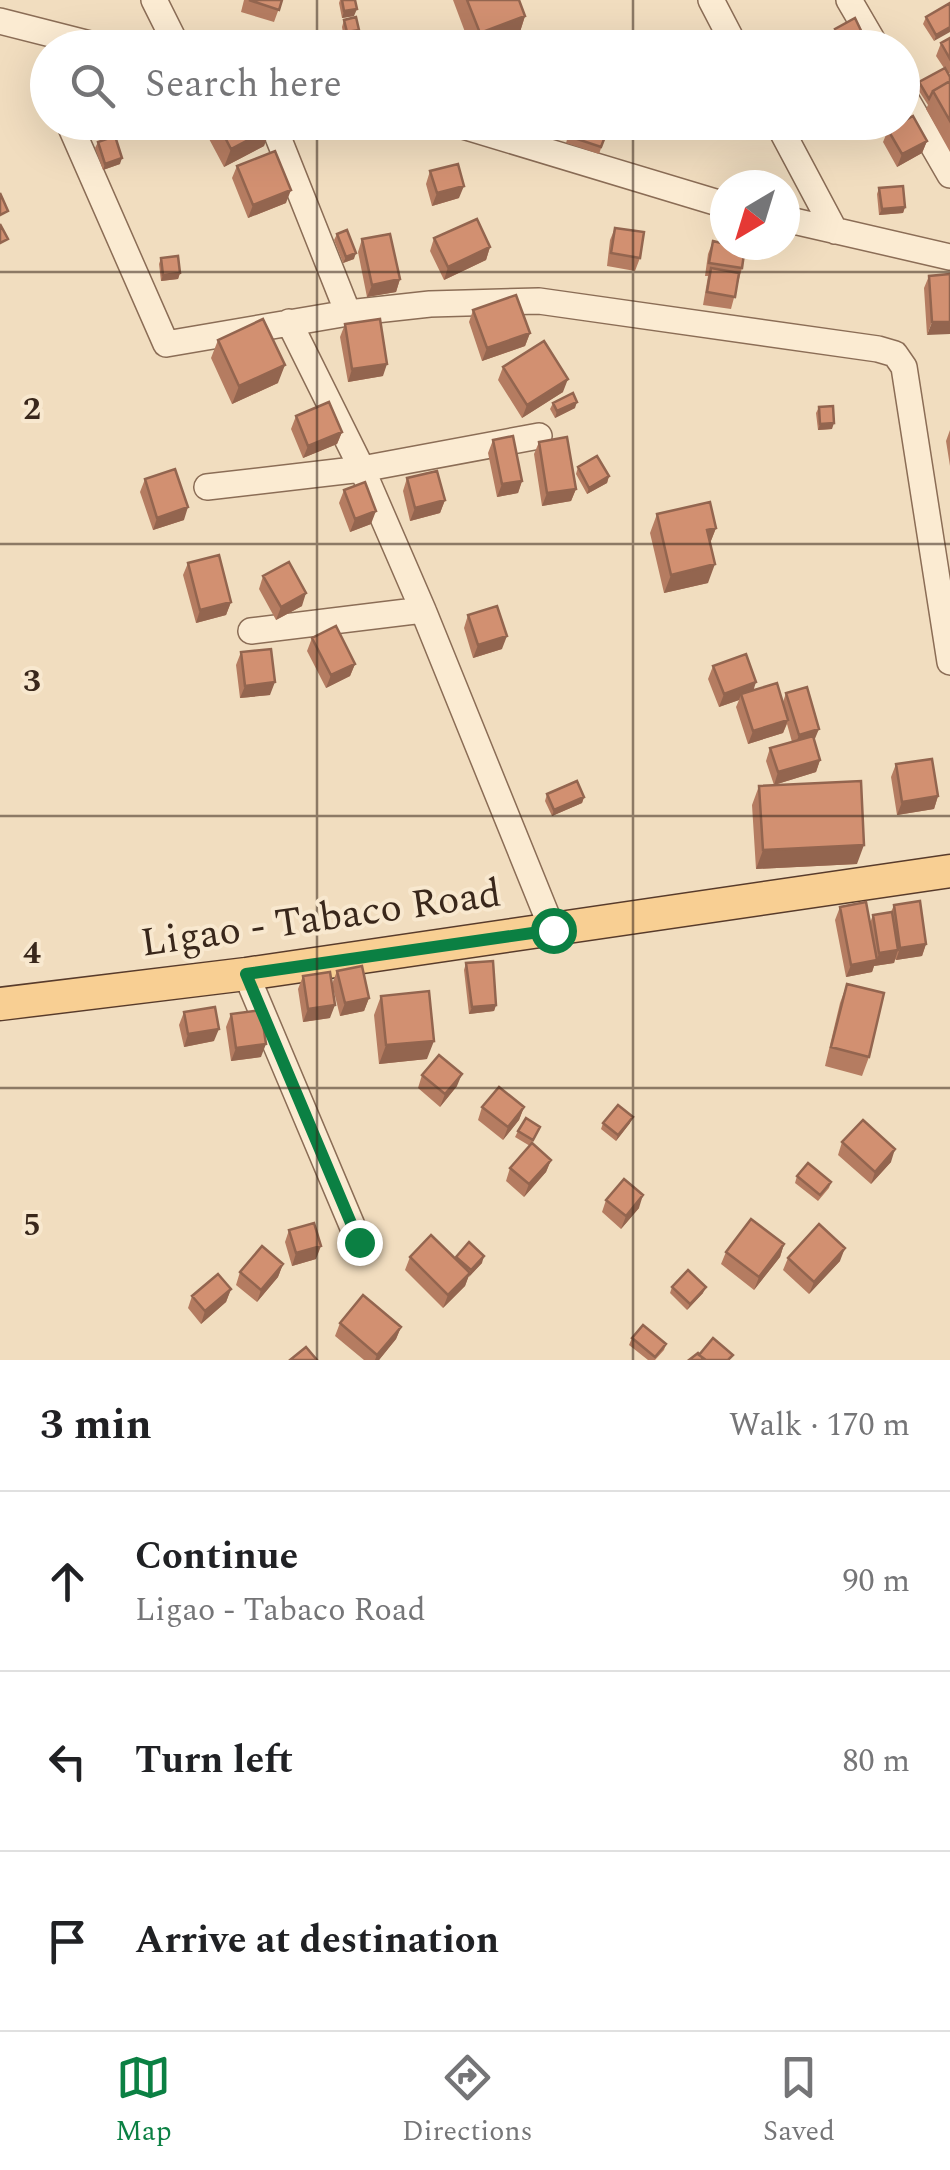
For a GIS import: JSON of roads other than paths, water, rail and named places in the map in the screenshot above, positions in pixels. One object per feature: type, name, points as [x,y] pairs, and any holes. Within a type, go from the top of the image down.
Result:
[{"type":"main road","name":"Ligao - Tabaco Road","points":[[0,1004],[246,974],[950,872]]},
{"type":"street","points":[[154,0],[169,30]]},
{"type":"street","points":[[711,0],[727,30]]},
{"type":"street","points":[[850,0],[867,30]]},
{"type":"street","points":[[0,21],[35,30]]},
{"type":"street","points":[[920,123],[950,175]]},
{"type":"street","points":[[76,140],[166,344],[348,313],[430,304],[539,301],[895,354],[904,366],[950,662]]},
{"type":"street","points":[[279,140],[348,313]]},
{"type":"street","points":[[510,140],[710,200]]},
{"type":"street","points":[[786,140],[835,230]]},
{"type":"street","points":[[800,222],[950,257]]},
{"type":"street","points":[[289,322],[362,469],[553,930]]},
{"type":"street","points":[[207,487],[362,469],[539,436]]},
{"type":"street","points":[[252,630],[423,610]]},
{"type":"street","points":[[246,974],[359,1242]]}]
